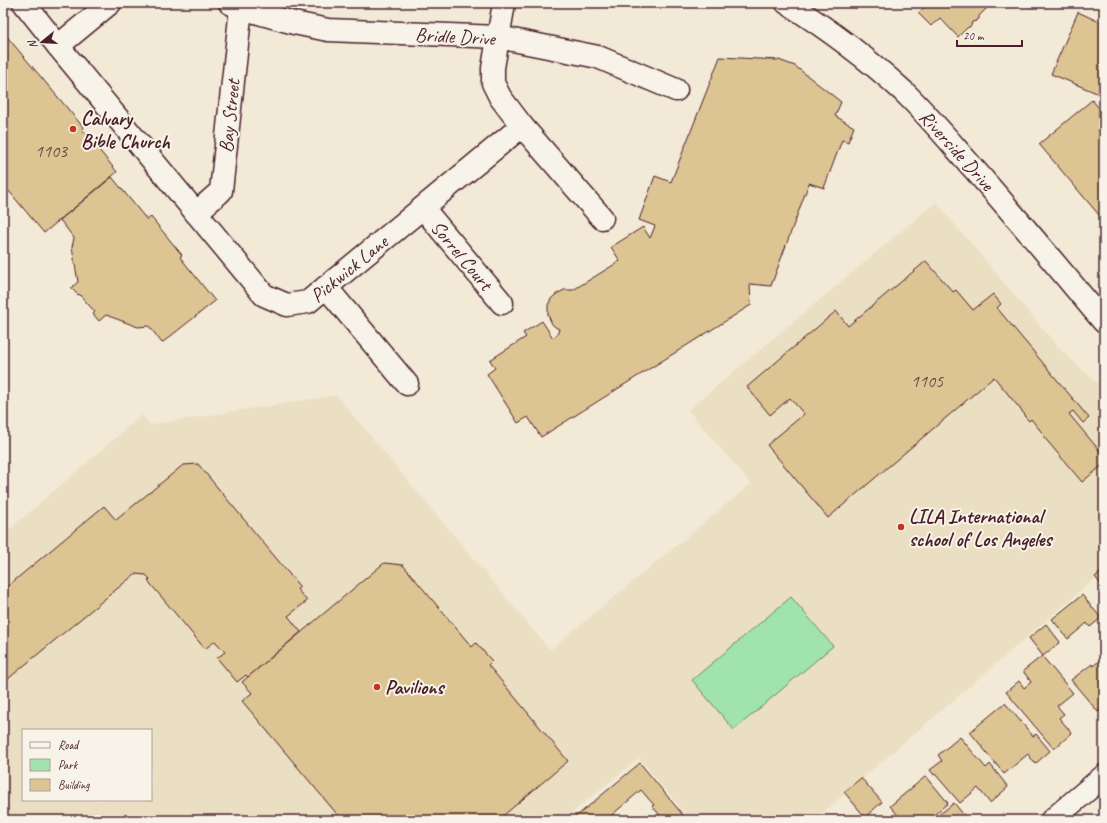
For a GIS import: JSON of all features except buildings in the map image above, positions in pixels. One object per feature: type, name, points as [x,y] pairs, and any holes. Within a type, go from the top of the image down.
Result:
[{"type":"street","name":"Pickwick Lane","points":[[24,3],[264,296],[287,305],[308,302],[522,126]]},
{"type":"street","points":[[58,46],[110,3]]},
{"type":"street","points":[[504,3],[493,68],[493,83],[500,97],[522,126],[602,218]]},
{"type":"street","name":"Riverside Drive","points":[[787,3],[818,22],[861,55],[903,92],[943,133],[1104,322]]},
{"type":"street","name":"Bridle Drive","points":[[235,6],[294,23],[328,30],[498,37],[598,57],[676,90]]},
{"type":"street","name":"Bay Street","points":[[196,212],[221,191],[235,6]]},
{"type":"street","name":"Sorrel Court","points":[[423,208],[502,303]]},
{"type":"street","points":[[326,287],[407,384]]},
{"type":"street","points":[[1052,820],[1104,776]]},
{"type":"shaded area","points":[[936,202],[1060,349],[1104,389],[1104,571],[814,820],[690,820],[639,758],[563,820],[3,820],[3,535],[142,415],[150,425],[336,395],[550,650],[751,484],[688,410]]},
{"type":"green space","points":[[791,597],[833,646],[734,730],[692,680]]},
{"type":"place","name":"Calvary Bible Church","points":[[73,129]]},
{"type":"place","name":"LILA International school of Los Angeles","points":[[901,527]]},
{"type":"place","name":"Pavilions","points":[[377,687]]}]
